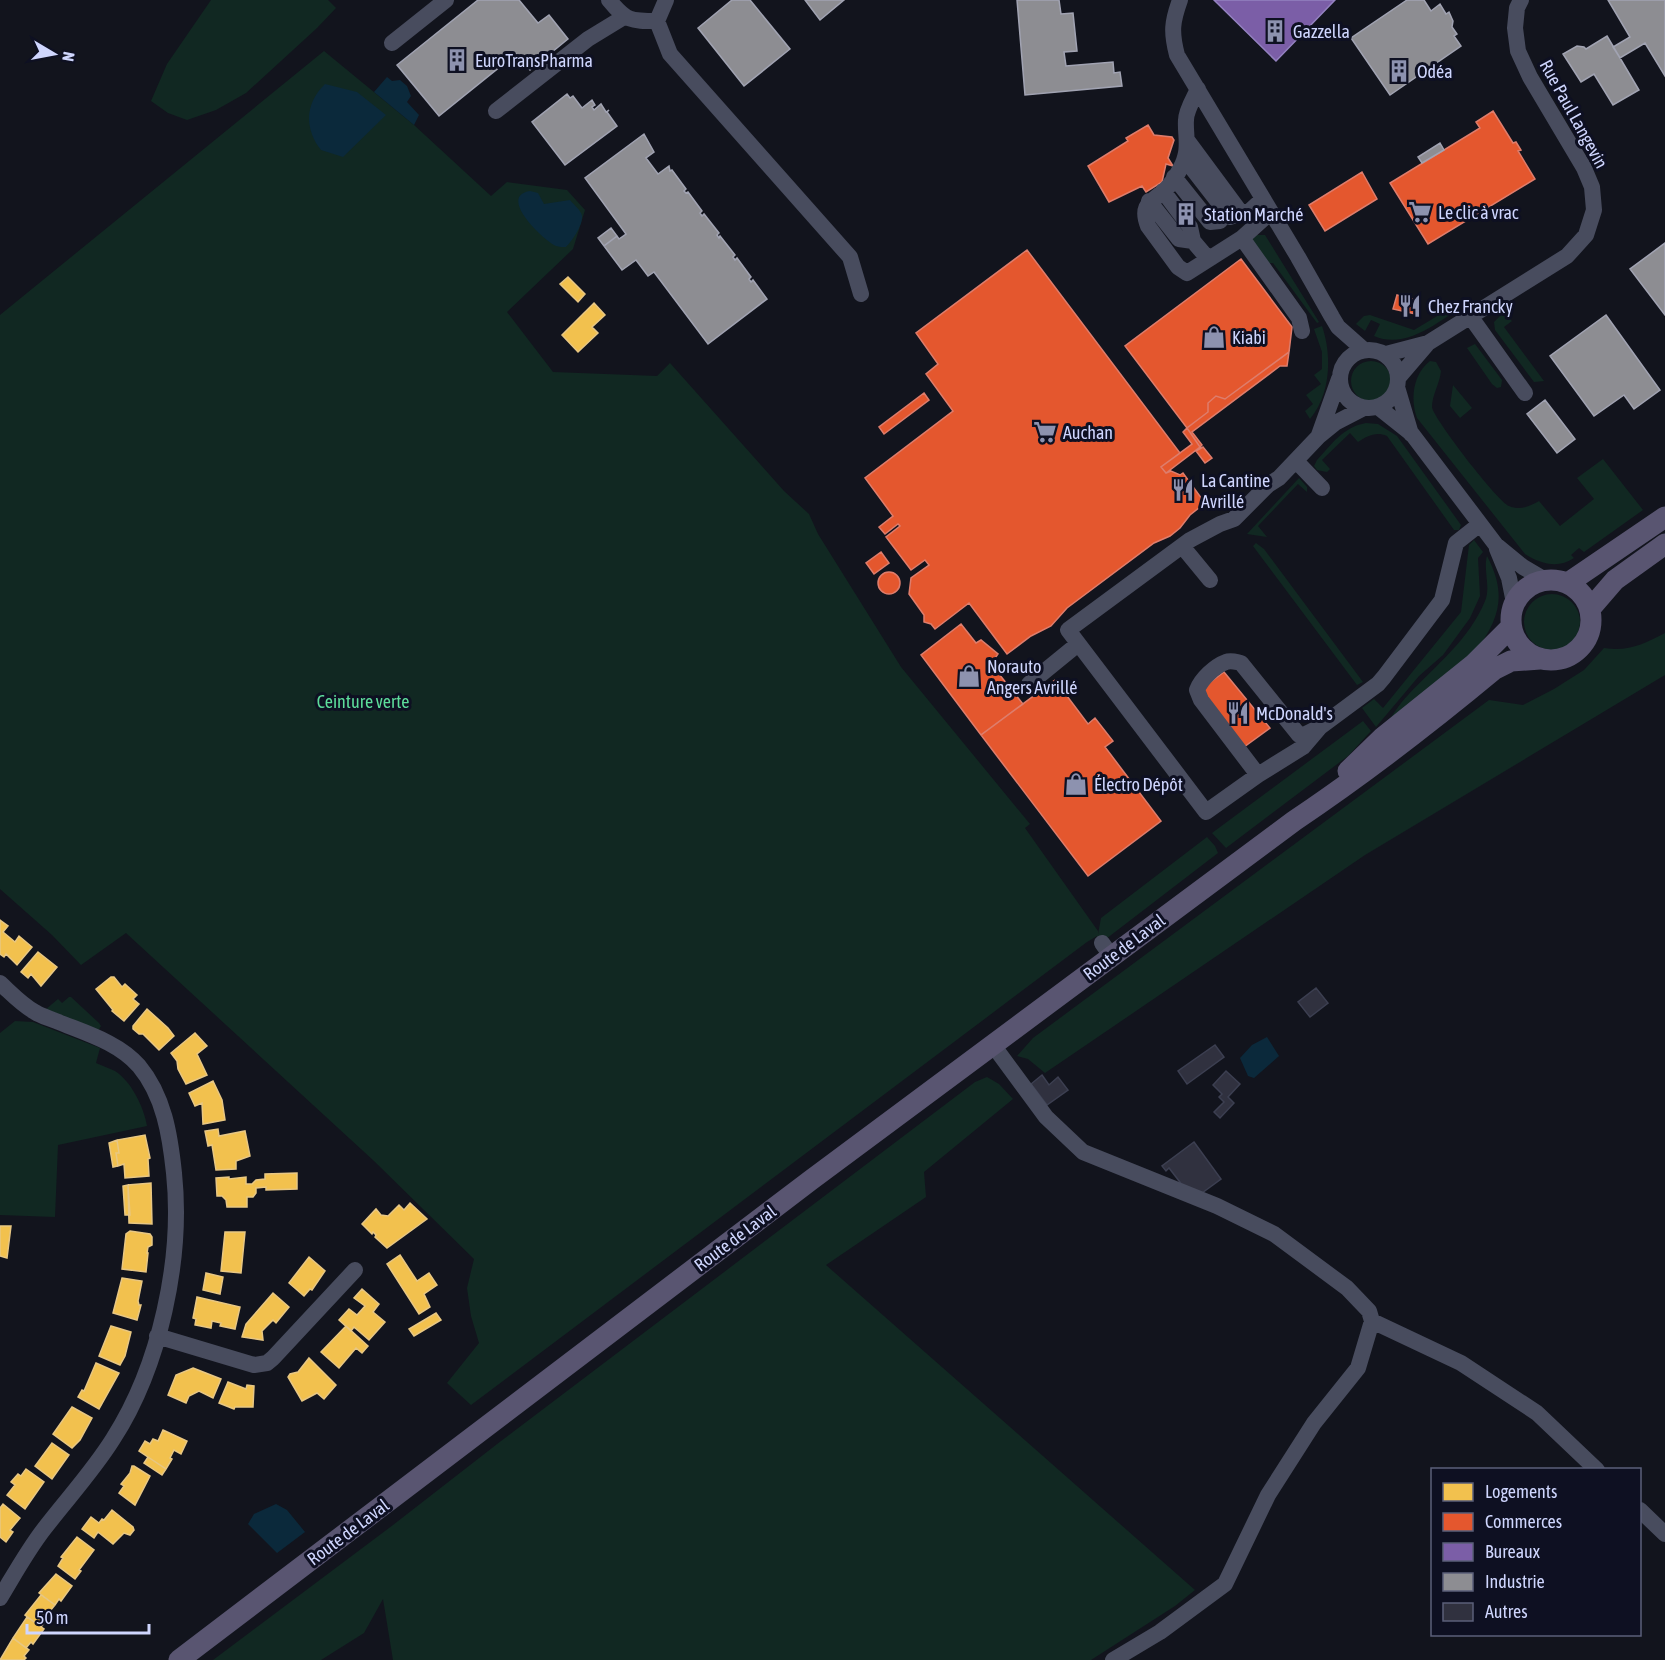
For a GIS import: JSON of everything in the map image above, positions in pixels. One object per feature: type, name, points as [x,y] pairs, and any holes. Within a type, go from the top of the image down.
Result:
[{"type":"main road","points":[[1569,583],[1665,517]]},
{"type":"main road","points":[[1590,609],[1616,580],[1665,544]]},
{"type":"main road","points":[[1545,580],[1560,580],[1569,583],[1583,595],[1590,609],[1590,629],[1585,641],[1576,651],[1566,657],[1552,660],[1540,659],[1519,645],[1511,627],[1514,603],[1528,585],[1545,580]]},
{"type":"main road","name":"Route de Laval","points":[[1294,821],[1382,738],[1474,664],[1511,627]]},
{"type":"main road","name":"Route de Laval","points":[[179,1660],[993,1045],[1107,950],[1350,783],[1402,745],[1495,669],[1511,661],[1540,659]]},
{"type":"street","points":[[392,43],[446,0]]},
{"type":"street","points":[[609,0],[624,17],[641,21],[657,21]]},
{"type":"street","points":[[666,0],[657,21],[670,54],[850,257],[861,294]]},
{"type":"street","points":[[1180,0],[1175,14],[1172,36],[1177,55],[1268,205],[1338,327],[1364,350]]},
{"type":"street","name":"Rue Paul Langevin","points":[[1386,354],[1428,343],[1567,256],[1586,235],[1594,210],[1592,187],[1584,168],[1530,77],[1518,51],[1515,28],[1517,8],[1521,0]]},
{"type":"street","points":[[496,111],[588,39],[624,17]]},
{"type":"street","points":[[1198,89],[1185,117],[1187,140],[1225,218]]},
{"type":"street","points":[[1187,140],[1168,182],[1146,209],[1145,218],[1148,226],[1181,271],[1187,273],[1242,238],[1268,205]]},
{"type":"street","points":[[1168,182],[1200,221],[1225,218],[1268,205]]},
{"type":"street","points":[[1168,182],[1225,218]]},
{"type":"street","points":[[1168,182],[1190,227],[1193,242],[1211,258]]},
{"type":"street","points":[[1242,238],[1299,318],[1302,331]]},
{"type":"street","points":[[1470,316],[1525,393]]},
{"type":"street","points":[[1338,327],[1341,389],[1346,398],[1354,404],[1371,407],[1412,434],[1496,545],[1523,567],[1545,580]]},
{"type":"street","name":"Rue Paul Langevin","points":[[1398,382],[1428,343]]},
{"type":"street","points":[[1319,436],[1347,359],[1364,350],[1379,351],[1386,354],[1392,361],[1412,434]]},
{"type":"street","points":[[1320,727],[1303,747],[1206,812],[1068,630],[1182,546],[1213,527],[1234,519],[1268,485],[1279,478],[1319,436],[1335,423],[1390,399],[1398,382]]},
{"type":"street","points":[[1296,460],[1322,488]]},
{"type":"street","points":[[1258,775],[1201,700],[1197,690],[1200,681],[1226,662],[1241,663],[1299,735],[1302,736],[1320,727],[1378,684],[1437,609],[1446,590],[1456,543],[1480,525]]},
{"type":"street","points":[[1496,545],[1509,578],[1514,603]]},
{"type":"street","points":[[1182,546],[1210,580]]},
{"type":"street","points":[[1029,684],[1078,644]]},
{"type":"street","points":[[0,983],[35,1012],[99,1038],[124,1052],[139,1066],[158,1097],[167,1123],[177,1224],[165,1311],[143,1378],[114,1438],[42,1532],[0,1598]]},
{"type":"street","points":[[993,1045],[1046,1117],[1083,1152],[1217,1206],[1274,1234],[1347,1288],[1369,1311],[1372,1321],[1358,1368],[1314,1423],[1268,1495],[1225,1584],[1160,1632],[1113,1660]]},
{"type":"street","points":[[157,1336],[254,1365],[267,1363],[355,1270]]},
{"type":"street","points":[[1372,1321],[1461,1363],[1537,1413],[1595,1468]]},
{"type":"street","points":[[1641,1511],[1665,1534]]},
{"type":"green space","points":[[211,0],[328,0],[336,8],[246,93],[216,110],[187,120],[168,113],[151,101],[167,64]]},
{"type":"green space","name":"Ceinture verte","points":[[324,51],[414,125],[491,196],[507,182],[567,190],[585,210],[573,249],[507,312],[553,372],[657,376],[670,363],[784,491],[809,514],[818,534],[901,667],[1030,824],[1025,828],[1098,934],[1101,918],[1207,837],[1218,853],[1102,942],[1097,936],[1087,942],[471,1405],[447,1383],[479,1343],[471,1316],[467,1288],[474,1259],[374,1161],[126,933],[81,965],[52,935],[0,889],[0,315]]},
{"type":"green space","points":[[1257,235],[1265,235],[1319,322],[1317,323],[1273,263],[1266,263],[1250,241]]},
{"type":"green space","points":[[1469,297],[1470,301],[1437,324],[1400,339],[1387,340],[1374,336],[1380,324],[1371,320],[1365,331],[1356,324],[1364,316],[1370,315],[1414,330]]},
{"type":"green space","points":[[1501,315],[1507,316],[1512,321],[1504,327],[1544,381],[1534,382],[1495,330],[1494,322]]},
{"type":"green space","points":[[1322,326],[1327,349],[1328,374],[1322,398],[1310,419],[1305,411],[1313,404],[1306,395],[1321,384],[1314,375],[1322,369],[1322,352],[1314,329]]},
{"type":"green space","points":[[1475,344],[1502,380],[1501,387],[1497,388],[1492,384],[1467,348]]},
{"type":"green space","points":[[1371,361],[1379,362],[1385,367],[1390,373],[1390,389],[1385,395],[1379,400],[1371,401],[1363,400],[1357,395],[1352,389],[1351,381],[1352,373],[1357,367],[1363,362]]},
{"type":"green space","points":[[1430,361],[1436,362],[1441,371],[1432,402],[1435,414],[1480,476],[1509,506],[1521,508],[1539,501],[1560,526],[1594,499],[1577,478],[1603,459],[1643,510],[1584,552],[1579,548],[1571,555],[1574,558],[1568,561],[1550,564],[1525,554],[1417,418],[1414,387],[1424,366]]},
{"type":"green space","points":[[1453,385],[1472,408],[1460,418],[1450,406]]},
{"type":"green space","points":[[1366,423],[1378,424],[1397,436],[1461,525],[1459,530],[1454,530],[1387,436],[1375,434],[1358,442],[1350,433],[1322,460],[1330,469],[1327,472],[1317,470],[1314,466],[1317,460],[1338,437],[1351,428]]},
{"type":"green space","points":[[1299,478],[1307,487],[1307,492],[1298,484],[1258,526],[1267,537],[1247,534]]},
{"type":"green space","points":[[1474,540],[1483,552],[1478,558],[1480,596],[1470,618],[1443,655],[1419,676],[1376,727],[1362,708],[1374,699],[1383,708],[1461,612],[1469,545]]},
{"type":"green space","points":[[1256,543],[1264,549],[1363,682],[1357,685],[1253,546]]},
{"type":"green space","points":[[1487,556],[1499,594],[1491,628],[1476,651],[1382,732],[1401,703],[1461,640],[1478,615],[1487,596]]},
{"type":"green space","points":[[1546,594],[1558,594],[1568,598],[1576,606],[1580,622],[1576,638],[1568,646],[1558,650],[1546,650],[1536,646],[1528,638],[1524,628],[1524,616],[1528,606],[1536,598]]},
{"type":"green space","points":[[1665,633],[1665,675],[1365,855],[1045,1073],[1028,1059],[1017,1056],[1033,1038],[1489,700],[1523,705],[1584,670],[1604,648],[1621,649],[1636,646]]},
{"type":"green space","points":[[1363,721],[1371,731],[1348,756],[1226,848],[1212,833]]},
{"type":"green space","points":[[69,997],[99,1023],[101,1026],[98,1031],[45,1010],[58,999],[62,1003]]},
{"type":"green space","points":[[15,1021],[33,1022],[100,1048],[96,1063],[115,1071],[126,1081],[140,1103],[147,1126],[58,1145],[55,1217],[0,1215],[0,1033]]},
{"type":"green space","points":[[987,1077],[999,1084],[1013,1099],[924,1172],[926,1197],[826,1265],[1195,1590],[1175,1606],[1091,1660],[393,1660],[383,1599],[364,1633],[321,1660],[213,1660],[975,1082]]},
{"type":"water","points":[[387,77],[392,81],[400,80],[407,86],[411,96],[407,102],[419,115],[414,125],[374,92]]},
{"type":"water","points":[[325,84],[357,92],[386,115],[343,157],[321,150],[312,134],[310,108],[318,91]]},
{"type":"water","points":[[530,191],[538,193],[544,204],[570,200],[580,212],[581,224],[566,247],[556,246],[542,236],[520,209],[518,201],[521,195]]},
{"type":"water","points":[[1267,1037],[1279,1056],[1254,1078],[1248,1076],[1240,1058],[1252,1045]]},
{"type":"water","points":[[276,1504],[287,1510],[305,1532],[277,1553],[248,1524],[254,1514]]},
{"type":"building: Logements","points":[[568,277],[585,294],[578,302],[560,284]]},
{"type":"building: Logements","points":[[594,303],[605,315],[592,327],[598,333],[578,352],[562,335]]},
{"type":"building: Logements","points":[[0,920],[8,926],[3,932],[15,942],[19,936],[32,947],[17,965],[6,954],[4,957],[0,954]]},
{"type":"building: Logements","points":[[38,952],[57,967],[41,986],[31,974],[28,978],[21,972]]},
{"type":"building: Logements","points":[[114,977],[122,987],[125,984],[137,995],[133,999],[139,1004],[124,1021],[112,1011],[96,989]]},
{"type":"building: Logements","points":[[147,1009],[174,1036],[159,1050],[143,1034],[133,1029]]},
{"type":"building: Logements","points":[[195,1033],[207,1046],[197,1054],[207,1075],[186,1084],[178,1069],[177,1061],[171,1053]]},
{"type":"building: Logements","points":[[213,1081],[222,1100],[225,1120],[203,1124],[202,1103],[195,1106],[189,1093]]},
{"type":"building: Logements","points":[[218,1129],[219,1136],[245,1131],[250,1156],[236,1161],[236,1169],[216,1170],[212,1145],[208,1146],[205,1131]]},
{"type":"building: Logements","points":[[145,1135],[150,1158],[148,1159],[149,1176],[125,1178],[124,1164],[118,1166],[117,1140]]},
{"type":"building: Logements","points":[[117,1140],[118,1166],[113,1167],[109,1143]]},
{"type":"building: Logements","points":[[297,1173],[297,1189],[256,1188],[253,1197],[247,1197],[247,1207],[227,1207],[226,1200],[222,1196],[217,1196],[216,1178],[246,1177],[246,1184],[252,1184],[256,1180],[265,1179],[265,1174]]},
{"type":"building: Logements","points":[[151,1183],[152,1224],[129,1223],[128,1185]]},
{"type":"building: Logements","points":[[128,1185],[130,1215],[125,1215],[123,1186]]},
{"type":"building: Logements","points":[[410,1203],[427,1219],[387,1248],[373,1232],[372,1234],[362,1224],[376,1209],[381,1215],[388,1216],[399,1205],[404,1210]]},
{"type":"building: Logements","points":[[0,1226],[11,1226],[7,1258],[0,1256]]},
{"type":"building: Logements","points":[[130,1231],[150,1234],[152,1237],[152,1245],[148,1247],[146,1272],[122,1269],[126,1234]]},
{"type":"building: Logements","points":[[225,1232],[245,1232],[241,1273],[221,1271]]},
{"type":"building: Logements","points":[[400,1255],[417,1281],[429,1273],[437,1285],[424,1294],[430,1307],[419,1314],[387,1264]]},
{"type":"building: Logements","points":[[309,1257],[325,1271],[312,1290],[310,1289],[304,1296],[289,1283]]},
{"type":"building: Logements","points":[[206,1273],[223,1277],[220,1294],[203,1290]]},
{"type":"building: Logements","points":[[122,1278],[142,1281],[138,1301],[141,1305],[137,1320],[113,1313]]},
{"type":"building: Logements","points":[[362,1289],[379,1304],[373,1312],[385,1322],[369,1340],[354,1327],[351,1331],[339,1320],[349,1309],[357,1315],[365,1306],[354,1298]]},
{"type":"building: Logements","points":[[273,1293],[289,1307],[276,1323],[273,1320],[262,1331],[263,1340],[242,1337],[246,1324]]},
{"type":"building: Logements","points":[[197,1297],[240,1307],[235,1329],[220,1326],[221,1323],[212,1321],[211,1328],[195,1325],[196,1319],[193,1318]]},
{"type":"building: Logements","points":[[436,1313],[441,1320],[414,1336],[409,1329]]},
{"type":"building: Logements","points":[[111,1326],[131,1332],[125,1356],[120,1365],[99,1356]]},
{"type":"building: Logements","points":[[346,1326],[368,1346],[362,1353],[356,1348],[339,1368],[321,1352]]},
{"type":"building: Logements","points":[[309,1358],[336,1385],[324,1399],[317,1393],[302,1401],[288,1377],[298,1372]]},
{"type":"building: Logements","points":[[96,1363],[119,1373],[99,1409],[78,1397],[82,1390],[84,1391]]},
{"type":"building: Logements","points":[[193,1368],[221,1379],[213,1398],[199,1391],[189,1396],[186,1403],[168,1395],[176,1375]]},
{"type":"building: Logements","points":[[228,1382],[246,1389],[247,1385],[254,1386],[253,1407],[235,1407],[234,1409],[219,1403]]},
{"type":"building: Logements","points":[[72,1407],[92,1418],[80,1440],[72,1448],[53,1434]]},
{"type":"building: Logements","points":[[163,1430],[187,1441],[181,1454],[174,1450],[166,1469],[139,1451],[145,1441],[150,1444],[153,1439],[158,1441]]},
{"type":"building: Logements","points":[[52,1443],[69,1455],[52,1479],[35,1466]]},
{"type":"building: Logements","points":[[148,1457],[166,1469],[162,1475],[144,1463]]},
{"type":"building: Logements","points":[[132,1466],[150,1476],[135,1505],[119,1493],[124,1486],[121,1484],[130,1473]]},
{"type":"building: Logements","points":[[26,1469],[44,1482],[25,1509],[7,1495],[15,1485],[11,1482],[18,1474],[21,1476]]},
{"type":"building: Logements","points":[[3,1504],[20,1518],[10,1530],[13,1532],[6,1542],[0,1537],[0,1508]]},
{"type":"building: Logements","points":[[112,1510],[133,1527],[134,1530],[130,1535],[124,1533],[113,1544],[98,1532],[94,1538],[82,1529],[91,1517],[99,1523]]},
{"type":"building: Logements","points":[[77,1537],[94,1550],[75,1579],[58,1566],[63,1558],[61,1557]]},
{"type":"building: Logements","points":[[56,1574],[72,1586],[61,1601],[59,1599],[55,1605],[39,1593]]},
{"type":"building: Logements","points":[[41,1595],[55,1605],[41,1627],[25,1615]]},
{"type":"building: Logements","points":[[27,1617],[44,1629],[33,1644],[31,1642],[26,1648],[13,1638]]},
{"type":"building: Logements","points":[[13,1638],[29,1650],[24,1656],[26,1658],[24,1660],[0,1660]]},
{"type":"building: Commerces","points":[[1493,111],[1513,143],[1516,142],[1521,150],[1518,151],[1535,179],[1428,244],[1390,183],[1480,128],[1476,122]]},
{"type":"building: Commerces","points":[[1148,125],[1154,135],[1172,137],[1174,140],[1168,158],[1173,166],[1166,164],[1162,182],[1146,192],[1142,186],[1109,202],[1088,166],[1128,141],[1126,138]]},
{"type":"building: Commerces","points":[[1362,172],[1377,199],[1325,231],[1309,205]]},
{"type":"building: Commerces","name":"Auchan","points":[[1027,250],[1180,453],[1161,467],[1166,473],[1171,471],[1180,475],[1183,473],[1205,503],[1170,536],[1154,543],[1067,608],[1051,626],[1031,636],[1007,654],[969,603],[935,629],[931,624],[924,622],[924,615],[909,594],[911,578],[929,565],[925,560],[911,570],[886,537],[900,526],[898,524],[885,534],[879,527],[893,516],[865,478],[953,411],[926,374],[938,364],[916,333]]},
{"type":"building: Commerces","name":"Kiabi","points":[[1241,259],[1292,327],[1289,352],[1225,399],[1216,396],[1208,403],[1208,412],[1187,428],[1125,346]]},
{"type":"building: Commerces","points":[[1397,295],[1419,301],[1416,314],[1393,309]]},
{"type":"building: Commerces","points":[[1289,352],[1287,366],[1280,366],[1192,432],[1202,445],[1200,447],[1187,428],[1208,412],[1208,403],[1216,396],[1225,399]]},
{"type":"building: Commerces","points":[[924,393],[929,400],[884,434],[879,427]]},
{"type":"building: Commerces","points":[[1187,428],[1200,447],[1166,473],[1161,467],[1192,444],[1183,432]]},
{"type":"building: Commerces","points":[[1203,447],[1212,458],[1205,463],[1196,451]]},
{"type":"building: Commerces","points":[[881,552],[889,563],[874,574],[866,563]]},
{"type":"building: Commerces","points":[[885,572],[893,572],[900,579],[900,587],[893,594],[885,594],[878,587],[878,579]]},
{"type":"building: Commerces","name":"Norauto Angers Avrillé","points":[[961,624],[976,643],[981,640],[998,654],[991,664],[1023,704],[981,735],[921,655]]},
{"type":"building: Commerces","name":"McDonald's","points":[[1224,672],[1270,728],[1244,747],[1201,689]]},
{"type":"building: Commerces","name":"Électro Dépôt","points":[[1055,680],[1088,724],[1095,718],[1113,741],[1105,747],[1161,821],[1088,876],[981,735]]},
{"type":"building: Bureaux","name":"Gazzella","points":[[1214,0],[1335,0],[1276,61]]},
{"type":"building: Industrie","name":"EuroTransPharma","points":[[478,0],[519,0],[538,23],[549,15],[568,39],[530,70],[516,54],[439,116],[397,65]]},
{"type":"building: Industrie","points":[[732,0],[750,0],[790,49],[744,86],[698,28]]},
{"type":"building: Industrie","points":[[805,0],[844,0],[820,20]]},
{"type":"building: Industrie","points":[[1017,0],[1059,0],[1061,14],[1073,13],[1077,51],[1064,52],[1066,66],[1113,62],[1114,73],[1120,72],[1122,86],[1025,95]]},
{"type":"building: Industrie","name":"Odéa","points":[[1407,0],[1424,0],[1431,11],[1440,4],[1446,14],[1449,12],[1453,21],[1452,27],[1457,34],[1454,36],[1461,46],[1390,95],[1351,38]]},
{"type":"building: Industrie","points":[[1608,0],[1665,0],[1665,76],[1645,43],[1620,58],[1613,47],[1630,37]]},
{"type":"building: Industrie","points":[[1607,36],[1639,90],[1613,105],[1594,74],[1581,82],[1563,54],[1577,46],[1586,49]]},
{"type":"building: Industrie","points":[[567,94],[570,98],[573,96],[582,108],[592,100],[595,105],[592,107],[594,110],[601,104],[606,112],[609,110],[607,112],[617,126],[565,165],[532,122]]},
{"type":"building: Industrie","points":[[644,134],[654,152],[646,158],[658,174],[669,166],[670,171],[672,170],[686,189],[684,191],[688,192],[702,211],[700,213],[702,216],[704,214],[719,233],[717,235],[751,277],[749,279],[751,282],[753,280],[767,299],[708,344],[654,272],[648,276],[636,260],[622,270],[604,246],[617,236],[619,239],[626,234],[585,178]]},
{"type":"building: Industrie","points":[[1440,143],[1444,150],[1422,163],[1418,157]]},
{"type":"building: Industrie","points":[[611,228],[617,236],[604,246],[598,238]]},
{"type":"building: Industrie","points":[[1665,243],[1665,315],[1630,269]]},
{"type":"building: Industrie","points":[[1606,315],[1660,390],[1634,409],[1624,395],[1594,416],[1550,356]]},
{"type":"building: Industrie","points":[[1545,400],[1575,439],[1557,453],[1527,414]]},
{"type":"building: Autres","points":[[1316,988],[1328,1003],[1310,1017],[1298,1002]]},
{"type":"building: Autres","points":[[1215,1045],[1224,1057],[1187,1084],[1178,1071]]},
{"type":"building: Autres","points":[[1226,1071],[1240,1084],[1228,1097],[1234,1103],[1220,1118],[1214,1112],[1224,1102],[1219,1097],[1222,1094],[1213,1085]]},
{"type":"building: Autres","points":[[1042,1075],[1049,1085],[1058,1077],[1068,1090],[1047,1105],[1031,1084]]},
{"type":"building: Autres","points":[[1194,1142],[1221,1179],[1202,1193],[1183,1186],[1169,1168],[1166,1171],[1162,1166]]},
{"type":"place","name":"Gazzella","points":[[1275,31]]},
{"type":"place","name":"EuroTransPharma","points":[[457,60]]},
{"type":"place","name":"Odéa","points":[[1399,71]]},
{"type":"place","name":"Le clic à vrac","points":[[1420,212]]},
{"type":"place","name":"Station Marché","points":[[1186,214]]},
{"type":"place","name":"Chez Francky","points":[[1410,306]]},
{"type":"place","name":"Kiabi","points":[[1214,337]]},
{"type":"place","name":"Auchan","points":[[1045,432]]},
{"type":"place","name":"La Cantine Avrillé","points":[[1183,490]]},
{"type":"place","name":"Norauto Angers Avrillé","points":[[969,676]]},
{"type":"place","name":"McDonald's","points":[[1238,713]]},
{"type":"place","name":"Électro Dépôt","points":[[1076,784]]}]
